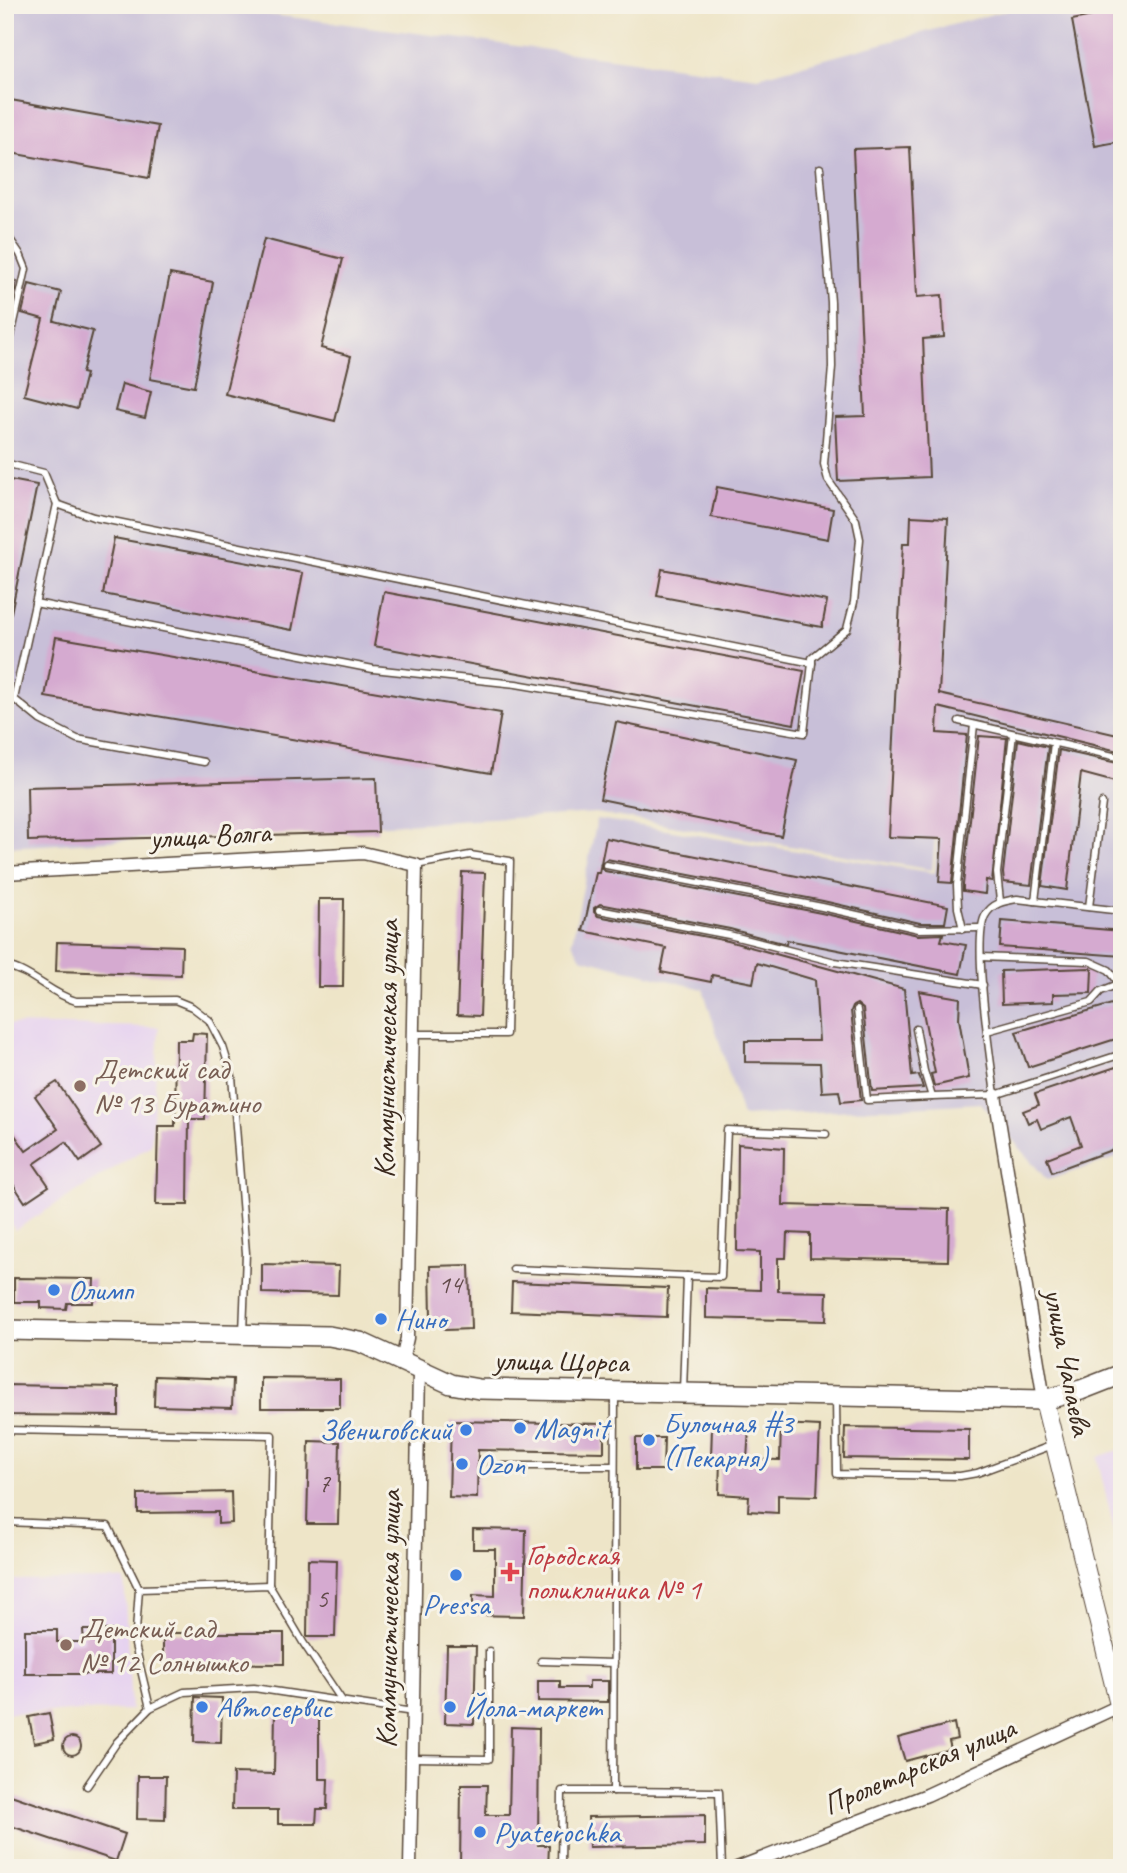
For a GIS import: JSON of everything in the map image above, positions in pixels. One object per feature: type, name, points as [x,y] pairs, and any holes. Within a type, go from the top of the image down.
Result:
[{"type":"main road","name":"улица Щорса","points":[[5,1330],[329,1336],[360,1342],[451,1384],[479,1389],[1044,1400],[1081,1390],[1122,1374]]},
{"type":"main road","name":"улица Чапаева","points":[[1044,1400],[1116,1669],[1120,1711]]},
{"type":"street","name":"улица Волга","points":[[5,873],[363,853],[416,865]]},
{"type":"street","name":"Коммунистическая улица","points":[[410,1868],[413,1712],[411,1365],[407,1338],[416,865]]},
{"type":"street","name":"улица Чапаева","points":[[995,1096],[1044,1400]]},
{"type":"street","name":"Пролетарская улица","points":[[737,1868],[927,1795],[1120,1711]]},
{"type":"lane","points":[[35,603],[373,669],[516,684],[804,733],[812,658],[847,629],[854,602],[860,539],[856,520],[828,480],[824,464],[832,354],[831,302],[820,168]]},
{"type":"lane","points":[[5,232],[20,254],[26,269],[5,363]]},
{"type":"lane","points":[[5,463],[44,473],[57,504],[14,699]]},
{"type":"lane","points":[[57,504],[93,517],[812,663]]},
{"type":"lane","points":[[5,700],[14,699],[40,720],[76,739],[204,762]]},
{"type":"lane","points":[[958,721],[1122,758]]},
{"type":"lane","points":[[964,929],[958,908],[957,885],[974,725]]},
{"type":"lane","points":[[1000,901],[997,873],[1013,734]]},
{"type":"lane","points":[[1035,901],[1054,743]]},
{"type":"lane","points":[[1089,907],[1102,803]]},
{"type":"lane","points":[[413,1034],[506,1034],[510,861],[470,855],[416,865]]},
{"type":"lane","points":[[606,865],[822,907],[919,929],[980,928]]},
{"type":"lane","points":[[995,1096],[981,957],[980,928],[986,913],[1000,901],[1017,899],[1122,911]]},
{"type":"lane","points":[[599,911],[729,936],[835,962],[983,985]]},
{"type":"lane","points":[[981,957],[1089,961],[1109,970],[1121,983],[1101,991],[1091,1002],[987,1031]]},
{"type":"lane","points":[[5,965],[27,973],[62,997],[76,1001],[175,1000],[192,1007],[209,1020],[223,1047],[232,1076],[246,1254],[243,1334]]},
{"type":"lane","points":[[858,1010],[867,1100],[995,1096],[1122,1054]]},
{"type":"lane","points":[[916,1029],[932,1097]]},
{"type":"lane","points":[[513,1269],[721,1277],[727,1130],[825,1134]]},
{"type":"lane","points":[[682,1393],[688,1276]]},
{"type":"lane","points":[[614,1791],[615,1392]]},
{"type":"lane","points":[[835,1396],[837,1474],[960,1476],[977,1473],[1055,1444]]},
{"type":"lane","points":[[5,1430],[272,1435],[269,1585],[343,1702]]},
{"type":"lane","points":[[492,1466],[614,1466]]},
{"type":"lane","points":[[5,1522],[108,1526],[139,1589],[135,1645],[150,1708]]},
{"type":"lane","points":[[139,1589],[269,1585]]},
{"type":"lane","points":[[412,1758],[489,1759],[489,1651]]},
{"type":"lane","points":[[541,1661],[614,1663]]},
{"type":"lane","points":[[87,1786],[117,1742],[150,1708],[184,1692],[254,1688],[413,1712]]},
{"type":"lane","points":[[561,1868],[562,1791],[719,1792],[722,1868]]},
{"type":"shaded area","points":[[5,5],[182,5],[758,77],[1026,5],[1122,5],[1122,1156],[1047,1180],[981,1103],[742,1116],[703,989],[581,958],[572,942],[597,819],[935,873],[946,721],[932,870],[596,813],[5,847]]},
{"type":"shaded area","name":"Детский сад № 13 Буратино","points":[[5,1024],[159,1027],[151,1145],[15,1230],[5,1214]]},
{"type":"shaded area","points":[[1122,1449],[1122,1565],[1097,1457]]},
{"type":"shaded area","name":"Детский сад № 12 Солнышко","points":[[124,1579],[131,1710],[5,1713],[5,1580]]},
{"type":"building","points":[[1122,10],[1122,141],[1095,146],[1072,20]]},
{"type":"building","points":[[5,99],[158,126],[149,178],[5,152]]},
{"type":"building","points":[[910,147],[917,297],[942,295],[944,337],[923,339],[929,477],[838,481],[835,417],[865,416],[853,149]]},
{"type":"building","points":[[264,239],[343,259],[321,348],[351,356],[335,421],[225,394]]},
{"type":"building","points":[[170,274],[213,282],[194,387],[150,379]]},
{"type":"building","points":[[5,278],[17,281],[11,311],[5,310]]},
{"type":"building","points":[[29,284],[61,292],[54,321],[93,331],[82,373],[86,374],[77,409],[24,395],[43,319],[22,313]]},
{"type":"building","points":[[122,384],[151,392],[145,418],[115,411]]},
{"type":"building","points":[[5,479],[37,485],[11,613],[5,612]]},
{"type":"building","points":[[717,487],[833,509],[828,539],[711,517]]},
{"type":"building","points":[[911,516],[948,518],[939,694],[1122,736],[1122,752],[938,707],[937,733],[967,735],[952,883],[939,882],[942,839],[888,837],[903,543],[910,543]]},
{"type":"building","points":[[114,538],[303,573],[292,630],[103,594]]},
{"type":"building","points":[[662,569],[827,601],[822,627],[657,596]]},
{"type":"building","points":[[384,592],[804,671],[794,724],[374,646]]},
{"type":"building","points":[[56,637],[501,713],[491,773],[45,697]]},
{"type":"building","points":[[616,722],[797,760],[781,836],[600,799]]},
{"type":"building","points":[[979,736],[1007,738],[992,881],[986,880],[985,894],[963,891]]},
{"type":"building","points":[[1018,740],[1048,747],[1031,885],[1004,882],[1003,873]]},
{"type":"building","points":[[1059,750],[1122,764],[1122,784],[1081,773],[1067,890],[1042,886]]},
{"type":"building","points":[[376,778],[378,832],[28,841],[27,787]]},
{"type":"building","points":[[606,838],[948,906],[945,923],[920,923],[823,901],[607,859],[601,863]]},
{"type":"building","points":[[601,863],[605,871],[821,913],[918,935],[943,934],[941,941],[966,945],[960,974],[787,940],[786,944],[730,929],[600,904],[594,908],[598,916],[728,941],[904,989],[912,1076],[919,1075],[923,1088],[872,1091],[863,1009],[857,1004],[851,1011],[861,1100],[841,1102],[839,1091],[822,1092],[820,1063],[745,1062],[745,1041],[819,1041],[815,980],[757,963],[753,983],[712,975],[711,982],[661,972],[666,948],[583,931],[596,873],[599,873]]},
{"type":"building","points":[[462,872],[485,873],[480,1016],[457,1015]]},
{"type":"building","points":[[319,899],[344,899],[343,987],[318,987]]},
{"type":"building","points":[[1002,921],[1122,931],[1122,956],[1000,947]]},
{"type":"building","points":[[57,942],[182,946],[181,975],[56,971]]},
{"type":"building","points":[[1090,968],[1091,993],[1053,994],[1053,1002],[1002,1004],[1001,971]]},
{"type":"building","points":[[919,991],[960,998],[959,1019],[969,1078],[934,1086],[931,1074],[935,1073]]},
{"type":"building","points":[[1122,1001],[1122,1037],[1028,1067],[1016,1032]]},
{"type":"building","points":[[193,1033],[207,1034],[205,1119],[189,1119],[188,1205],[156,1205],[158,1126],[175,1126],[176,1040],[192,1040]]},
{"type":"building","points":[[1122,1065],[1122,1146],[1052,1172],[1047,1158],[1081,1145],[1071,1117],[1041,1129],[1037,1119],[1028,1123],[1023,1111],[1039,1105],[1035,1094]]},
{"type":"building","points":[[57,1082],[101,1147],[80,1162],[66,1142],[34,1164],[49,1186],[25,1202],[5,1172],[5,1121],[26,1151],[58,1129],[35,1096]]},
{"type":"building","points":[[738,1144],[784,1148],[783,1205],[949,1209],[948,1261],[810,1258],[810,1234],[787,1233],[786,1258],[778,1258],[778,1291],[827,1292],[826,1321],[706,1318],[706,1288],[760,1290],[760,1252],[737,1251]]},
{"type":"building","points":[[262,1264],[339,1266],[338,1295],[262,1293]]},
{"type":"building","points":[[469,1265],[471,1329],[446,1330],[431,1317],[430,1266]]},
{"type":"building","name":"Олимп","points":[[14,1278],[94,1279],[93,1303],[67,1303],[66,1309],[41,1308],[41,1302],[14,1302]]},
{"type":"building","points":[[512,1282],[668,1288],[667,1317],[511,1311]]},
{"type":"building","points":[[155,1376],[233,1379],[232,1408],[154,1406]]},
{"type":"building","points":[[261,1378],[340,1379],[340,1408],[261,1408]]},
{"type":"building","points":[[5,1385],[119,1387],[119,1416],[5,1415]]},
{"type":"building","points":[[451,1421],[604,1424],[604,1452],[478,1450],[477,1498],[449,1497]]},
{"type":"building","points":[[781,1424],[820,1426],[817,1496],[778,1495],[778,1513],[748,1511],[749,1496],[719,1494],[720,1459],[711,1458],[712,1427],[749,1429],[747,1459],[780,1460]]},
{"type":"building","points":[[845,1427],[969,1429],[969,1460],[844,1458]]},
{"type":"building","points":[[636,1438],[664,1438],[663,1470],[636,1470]]},
{"type":"building","points":[[309,1441],[340,1442],[338,1524],[307,1524]]},
{"type":"building","points":[[231,1492],[232,1523],[218,1524],[218,1512],[138,1513],[138,1494]]},
{"type":"building","name":"Городская поликлиника № 1","points":[[473,1529],[526,1530],[524,1616],[473,1615],[473,1595],[495,1596],[495,1549],[473,1549]]},
{"type":"building","points":[[308,1559],[337,1560],[335,1637],[307,1637]]},
{"type":"building","points":[[25,1630],[57,1630],[57,1642],[84,1642],[83,1630],[111,1630],[111,1674],[25,1674]]},
{"type":"building","points":[[163,1633],[284,1633],[284,1664],[163,1663]]},
{"type":"building","points":[[447,1646],[476,1646],[474,1724],[445,1723]]},
{"type":"building","points":[[538,1681],[560,1681],[560,1688],[589,1688],[589,1681],[608,1681],[608,1702],[538,1701]]},
{"type":"building","points":[[195,1697],[222,1698],[221,1743],[194,1742]]},
{"type":"building","points":[[275,1710],[319,1710],[319,1779],[328,1779],[327,1809],[317,1809],[316,1824],[278,1824],[278,1810],[232,1810],[233,1773],[274,1774]]},
{"type":"building","points":[[49,1713],[54,1739],[34,1743],[29,1717]]},
{"type":"building","points":[[954,1723],[957,1739],[949,1741],[951,1749],[905,1761],[898,1738]]},
{"type":"building","points":[[511,1727],[539,1728],[538,1845],[549,1845],[548,1868],[460,1868],[461,1785],[487,1785],[486,1815],[509,1815]]},
{"type":"building","points":[[72,1737],[78,1740],[81,1746],[78,1752],[72,1755],[66,1752],[63,1746],[66,1740]]},
{"type":"building","points":[[138,1776],[166,1776],[165,1820],[137,1819]]},
{"type":"building","points":[[5,1793],[125,1834],[116,1861],[5,1824]]},
{"type":"building","points":[[705,1815],[705,1845],[589,1847],[588,1817]]},
{"type":"place","name":"Детский сад № 13 Буратино","points":[[80,1086]]},
{"type":"place","name":"Олимп","points":[[54,1290]]},
{"type":"place","name":"Нино","points":[[381,1319]]},
{"type":"place","name":"Magnit","points":[[520,1428]]},
{"type":"place","name":"Звениговский","points":[[466,1430]]},
{"type":"place","name":"Булочная #3 (Пекарня)","points":[[649,1440]]},
{"type":"place","name":"Ozon","points":[[462,1464]]},
{"type":"place","name":"Городская поликлиника № 1","points":[[510,1572]]},
{"type":"place","name":"Pressa","points":[[456,1575]]},
{"type":"place","name":"Детский сад № 12 Солнышко","points":[[66,1645]]},
{"type":"place","name":"Автосервис","points":[[202,1707]]},
{"type":"place","name":"Йола-маркет","points":[[450,1707]]},
{"type":"place","name":"Pyaterochka","points":[[480,1832]]}]
